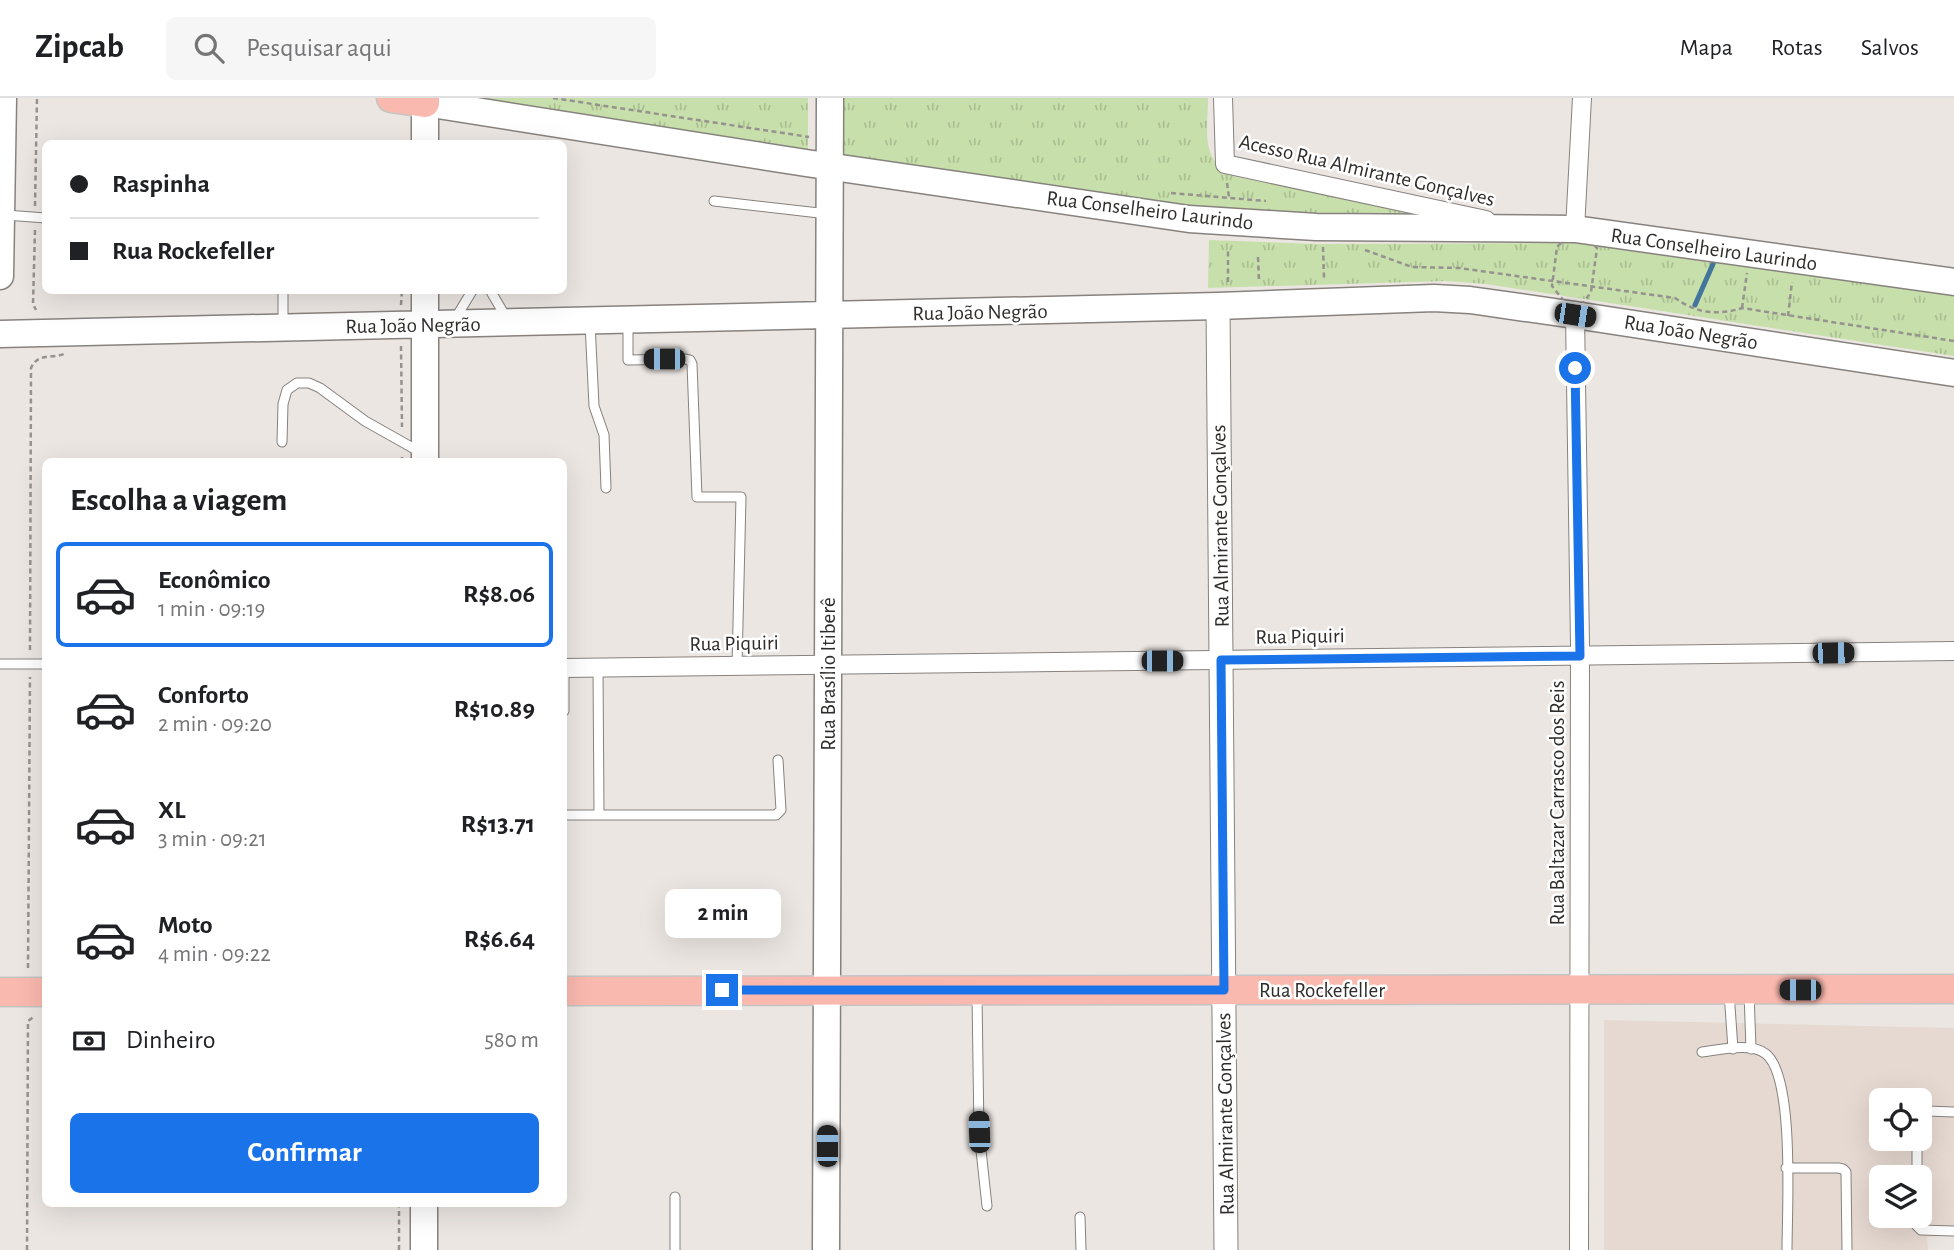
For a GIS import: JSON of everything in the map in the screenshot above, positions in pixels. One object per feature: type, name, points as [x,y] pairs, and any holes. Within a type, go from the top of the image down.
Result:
[{"type":"main road","points":[[0,276],[3,98]]},
{"type":"main road","name":"Rua Conselheiro Laurindo","points":[[391,98],[425,100],[830,166],[1189,219],[1316,227],[1520,227],[1566,238],[1954,282]]},
{"type":"main road","name":"Rua Brasílio Itiberê","points":[[826,1250],[830,98]]},
{"type":"main road","points":[[425,100],[425,140]]},
{"type":"main road","points":[[413,455],[425,324],[425,294]]},
{"type":"main road","name":"Rua João Negrão","points":[[0,334],[1218,306],[1434,298],[1470,300],[1575,315],[1954,373]]},
{"type":"main road","name":"Rua Rockefeller","points":[[567,991],[1954,989]]},
{"type":"main road","points":[[0,992],[38,994]]},
{"type":"main road","points":[[424,1207],[424,1250]]},
{"type":"street","name":"Acesso Rua Almirante Gonçalves","points":[[1223,98],[1226,164],[1520,227]]},
{"type":"street","points":[[1566,238],[1581,98]]},
{"type":"street","name":"Rua Almirante Gonçalves","points":[[1218,306],[1226,1250]]},
{"type":"street","name":"Rua Baltazar Carrasco dos Reis","points":[[1575,315],[1580,656],[1579,1250]]},
{"type":"street","name":"Rua Piquiri","points":[[567,668],[1954,652]]},
{"type":"lane","points":[[714,201],[830,214]]},
{"type":"lane","points":[[1,215],[42,218]]},
{"type":"lane","points":[[283,294],[283,328]]},
{"type":"lane","points":[[453,324],[470,294]]},
{"type":"lane","points":[[492,294],[509,322]]},
{"type":"lane","points":[[628,320],[628,360],[690,360],[692,364],[697,497],[741,497],[737,666]]},
{"type":"lane","points":[[589,321],[594,406],[604,435],[606,488]]},
{"type":"lane","points":[[282,442],[283,404],[287,390],[297,383],[309,383],[413,455]]},
{"type":"lane","points":[[0,664],[42,664]]},
{"type":"lane","points":[[598,667],[599,815]]},
{"type":"lane","points":[[567,815],[776,815],[781,810],[778,760]]},
{"type":"lane","points":[[977,990],[979,1132],[987,1206]]},
{"type":"lane","points":[[1733,1049],[1739,990]]},
{"type":"lane","points":[[1739,990],[1751,1049]]},
{"type":"lane","points":[[1702,1052],[1733,1049],[1765,1052],[1778,1069],[1786,1115],[1787,1250]]},
{"type":"lane","points":[[1932,1111],[1954,1112]]},
{"type":"lane","points":[[1787,1168],[1838,1168],[1846,1172],[1847,1250]]},
{"type":"lane","points":[[675,1197],[675,1250]]},
{"type":"lane","points":[[1080,1217],[1080,1250]]},
{"type":"lane","points":[[1919,1228],[1954,1231]]},
{"type":"path","points":[[37,98],[33,304],[41,313]]},
{"type":"path","points":[[553,98],[802,135]]},
{"type":"path","points":[[1163,193],[1267,201]]},
{"type":"path","points":[[1552,286],[1566,238]]},
{"type":"path","points":[[1322,248],[1324,278]]},
{"type":"path","points":[[1362,248],[1385,259],[1412,267],[1459,268],[1553,280],[1675,298],[1689,308],[1713,312],[1724,313],[1742,308],[1954,341]]},
{"type":"path","points":[[1591,292],[1597,248]]},
{"type":"path","points":[[1228,251],[1228,282]]},
{"type":"path","points":[[1258,257],[1259,281]]},
{"type":"path","points":[[1742,308],[1749,265]]},
{"type":"path","points":[[1787,316],[1794,272]]},
{"type":"path","points":[[401,305],[402,294]]},
{"type":"path","points":[[401,346],[413,455]]},
{"type":"path","points":[[30,643],[31,368],[33,362],[40,357],[64,356]]},
{"type":"path","points":[[27,1250],[29,1021],[38,994],[28,970],[30,674]]},
{"type":"path","points":[[399,1207],[399,1250]]},
{"type":"shaded area","points":[[1604,1020],[1954,1028],[1954,1235],[1927,1237],[1928,1250],[1604,1250]]},
{"type":"green space","points":[[447,98],[808,98],[808,149],[807,151]]},
{"type":"green space","points":[[833,98],[1208,98],[1208,144],[1216,163],[1224,171],[1236,177],[1435,217],[1188,214],[840,156]]},
{"type":"green space","points":[[1209,240],[1316,244],[1594,243],[1954,293],[1954,356],[1486,284],[1446,281],[1208,288]]},
{"type":"waterway","points":[[1695,305],[1713,264]]},
{"type":"route","points":[[722,990],[1224,990],[1221,660],[1580,656],[1575,368]]}]
